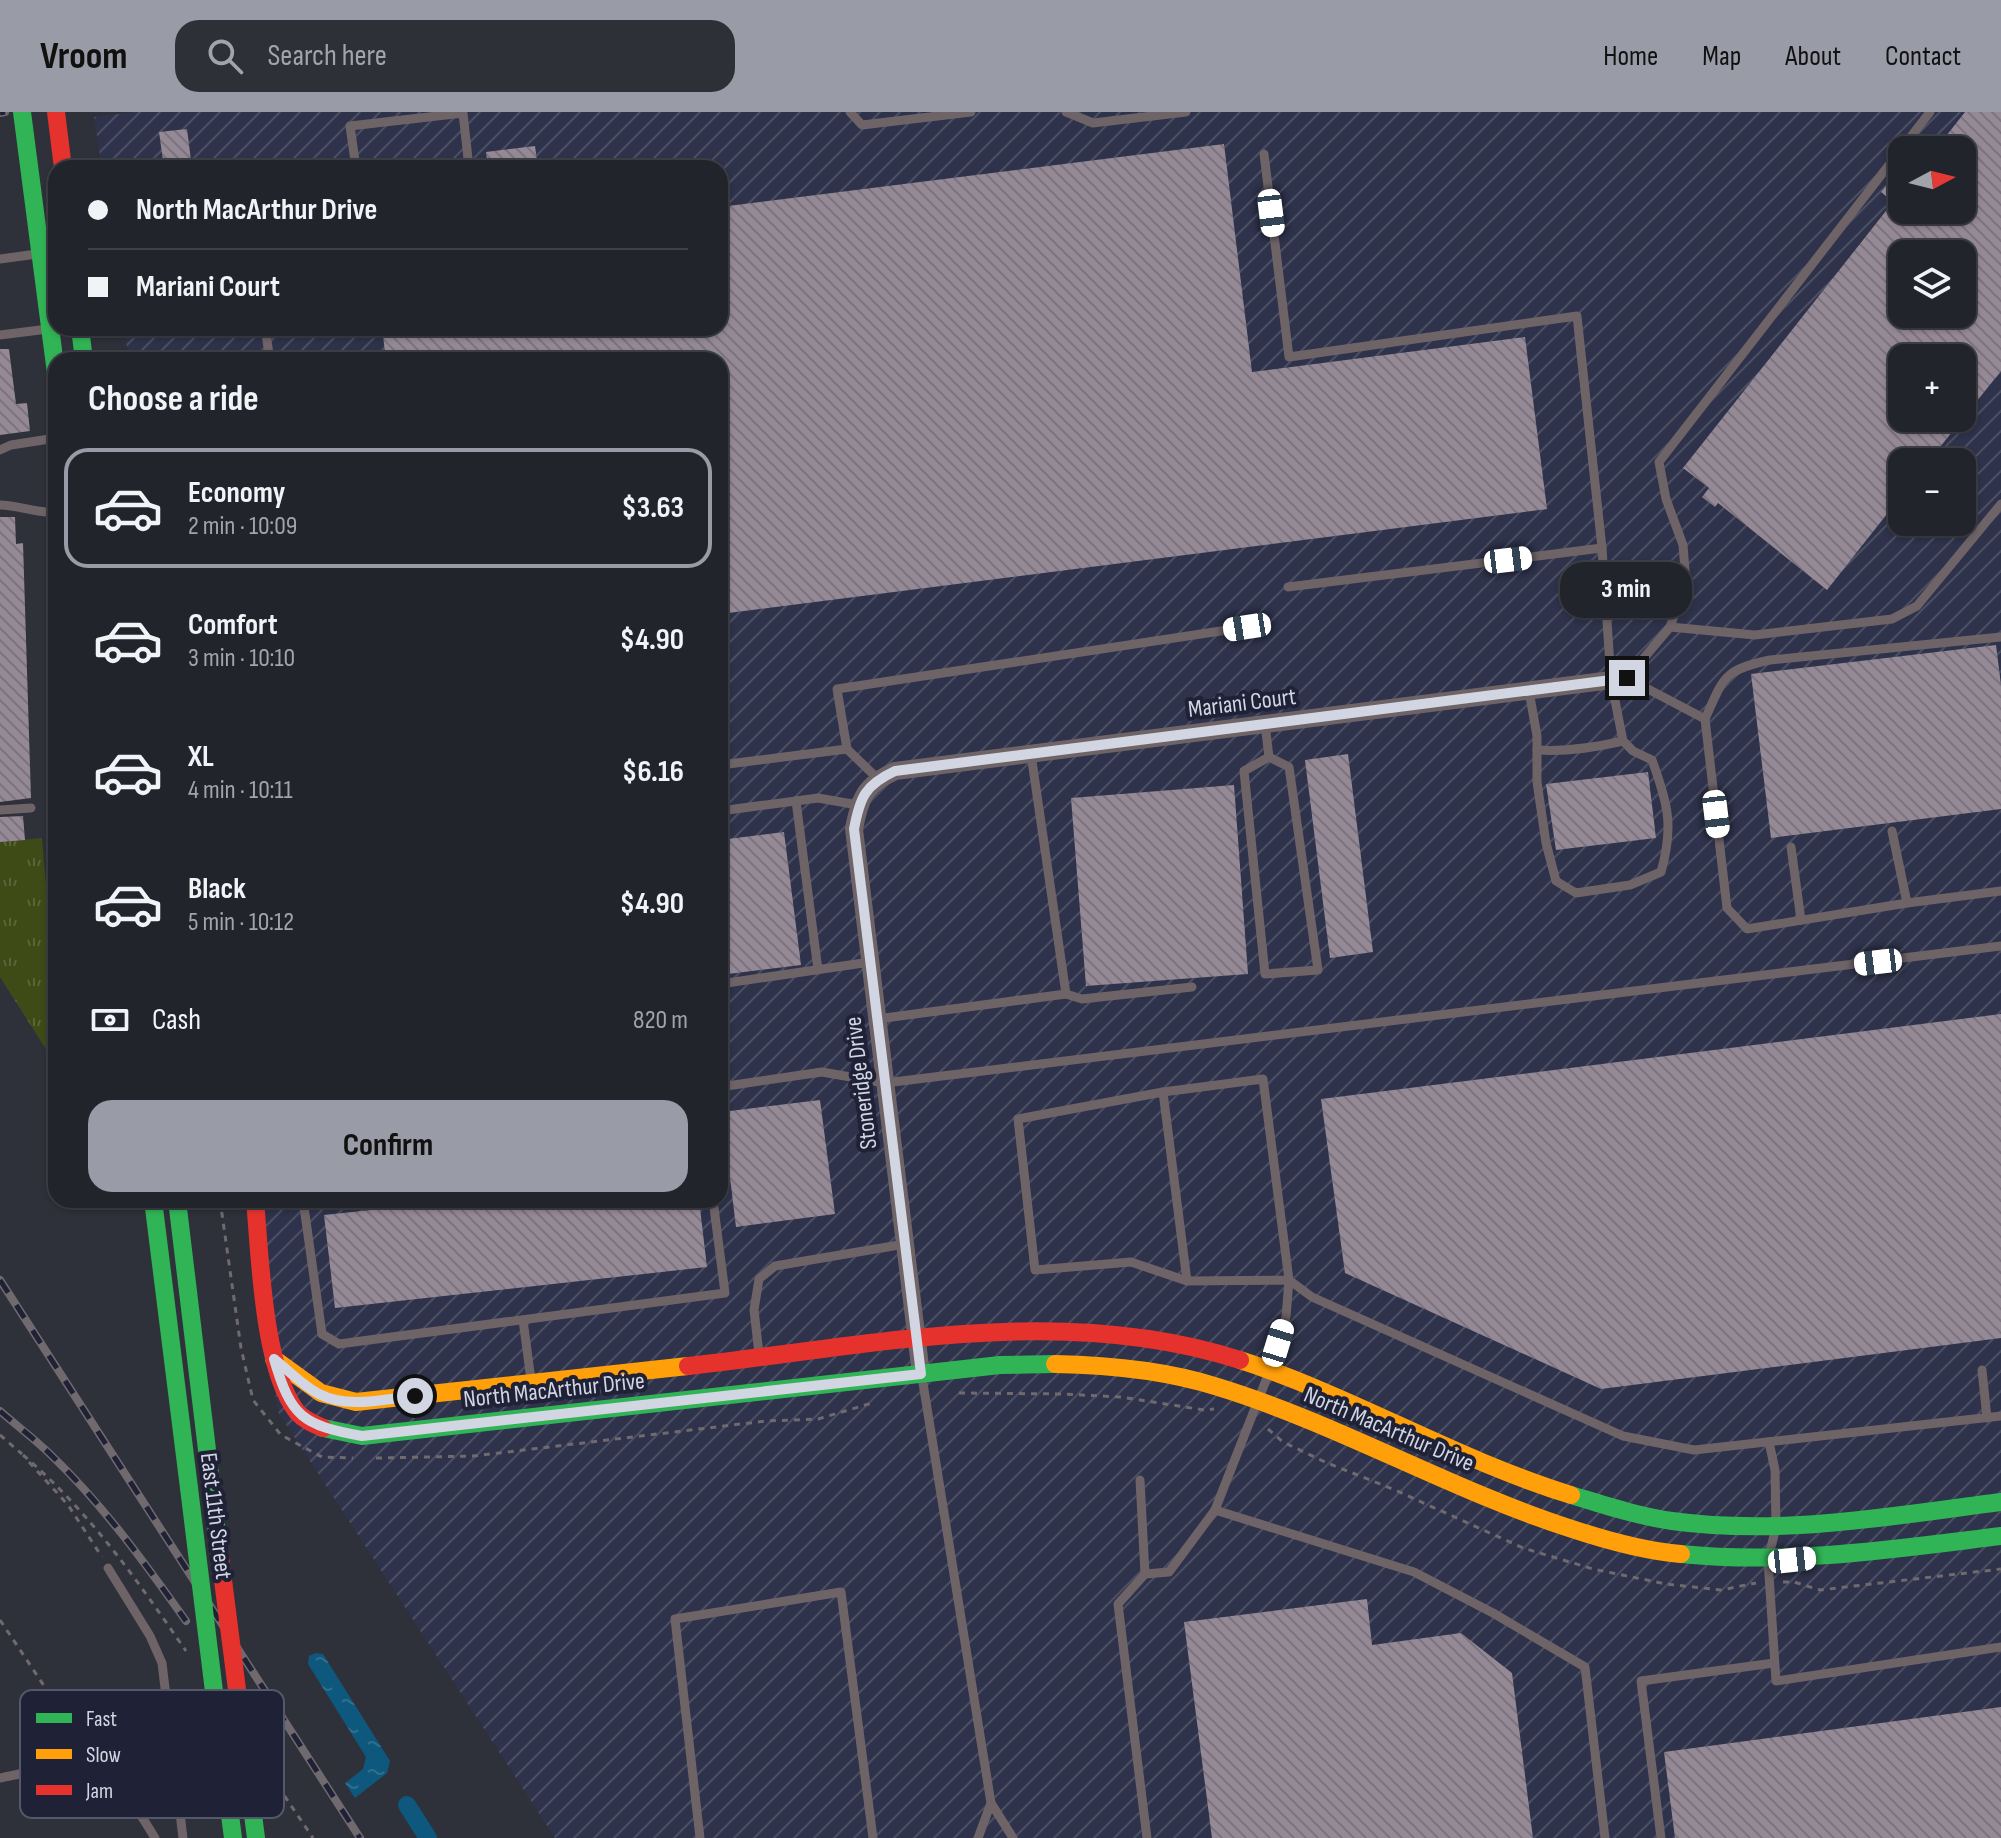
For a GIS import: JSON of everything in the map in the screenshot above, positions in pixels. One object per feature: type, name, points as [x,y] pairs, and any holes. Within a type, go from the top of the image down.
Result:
[{"type":"main road","points":[[22,112],[48,308]]},
{"type":"main road","points":[[56,112],[62,160]]},
{"type":"main road","name":"East 11th Street","points":[[154,1208],[214,1690]]},
{"type":"main road","name":"East 11th Street","points":[[178,1208],[237,1690]]},
{"type":"main road","points":[[256,1208],[274,1359]]},
{"type":"main road","name":"North MacArthur Drive","points":[[274,1359],[317,1393],[335,1401],[356,1402],[917,1339],[1052,1330],[1153,1338],[1211,1350],[1270,1370],[1557,1491],[1626,1512],[1722,1527],[1776,1527],[2001,1502]]},
{"type":"main road","name":"North MacArthur Drive","points":[[274,1359],[284,1394],[300,1415],[325,1429],[362,1436],[921,1374],[1053,1363],[1142,1369],[1200,1382],[1259,1402],[1561,1527],[1631,1546],[1721,1560],[1792,1560],[2001,1536]]},
{"type":"main road","name":"East 11th Street","points":[[230,1818],[233,1838]]},
{"type":"main road","name":"East 11th Street","points":[[253,1818],[256,1838]]},
{"type":"street","name":"Mariani Court","points":[[868,790],[895,771],[1619,679]]},
{"type":"street","name":"Stoneridge Drive","points":[[868,790],[854,829],[921,1374]]},
{"type":"lane","points":[[850,112],[862,125],[971,112]]},
{"type":"lane","points":[[1066,112],[1093,123],[1186,112]]},
{"type":"lane","points":[[1619,679],[1670,627],[1686,583],[1683,545],[1666,499],[1659,462],[1930,112]]},
{"type":"lane","points":[[355,160],[350,126],[468,113],[469,160]]},
{"type":"lane","points":[[1264,154],[1289,357],[1577,316],[1619,679],[1623,741],[1633,751],[1652,760],[1666,797],[1669,842],[1661,872],[1630,885],[1576,893],[1556,881],[1546,843],[1537,782],[1537,750],[1529,691]]},
{"type":"lane","points":[[0,259],[40,253]]},
{"type":"lane","points":[[0,335],[48,329]]},
{"type":"lane","points":[[0,450],[11,445],[48,439]]},
{"type":"lane","points":[[1670,627],[1755,635],[1892,619],[1917,606],[2001,504]]},
{"type":"lane","points":[[0,505],[48,512]]},
{"type":"lane","points":[[1288,587],[1602,548]]},
{"type":"lane","points":[[728,810],[868,790],[847,749],[837,689],[1247,627]]},
{"type":"lane","points":[[2001,637],[1770,660],[1739,667],[1722,680],[1705,719],[1727,908],[1747,929],[2001,891]]},
{"type":"lane","points":[[1619,679],[1705,719]]},
{"type":"lane","points":[[1265,724],[1269,757]]},
{"type":"lane","points":[[1537,750],[1591,749],[1623,741]]},
{"type":"lane","points":[[728,764],[847,749]]},
{"type":"lane","points":[[1031,754],[1066,994]]},
{"type":"lane","points":[[1269,757],[1289,767],[1318,970],[1265,974],[1244,771],[1269,757]]},
{"type":"lane","points":[[796,801],[818,970]]},
{"type":"lane","points":[[0,810],[31,808]]},
{"type":"lane","points":[[1892,831],[1907,903]]},
{"type":"lane","points":[[1791,847],[1801,920]]},
{"type":"lane","points":[[728,1086],[822,1072],[885,1083],[2001,946]]},
{"type":"lane","points":[[728,983],[870,962]]},
{"type":"lane","points":[[877,1019],[1066,994],[1082,999],[1192,987]]},
{"type":"lane","points":[[1147,1838],[1118,1604],[1145,1574],[1169,1572],[1215,1510],[1259,1402],[1286,1317],[1289,1280],[1263,1079],[1163,1092],[1018,1119],[1035,1270],[1131,1262],[1187,1281],[1289,1280],[1312,1297],[1623,1436],[1694,1450],[2001,1416]]},
{"type":"lane","points":[[1163,1092],[1187,1281]]},
{"type":"lane","points":[[304,1208],[322,1334],[339,1344],[725,1293],[714,1208]]},
{"type":"lane","points":[[759,1358],[754,1310],[759,1279],[775,1266],[905,1244]]},
{"type":"lane","points":[[523,1320],[532,1383]]},
{"type":"lane","points":[[1982,1370],[1987,1418]]},
{"type":"lane","points":[[921,1374],[991,1803],[1013,1838]]},
{"type":"lane","points":[[1769,1442],[1775,1470],[1776,1527],[1768,1560],[1776,1681],[2001,1647]]},
{"type":"lane","points":[[1140,1480],[1145,1574]]},
{"type":"lane","points":[[1215,1510],[1414,1572],[1493,1613],[1585,1667],[1605,1838]]},
{"type":"lane","points":[[108,1568],[159,1653],[166,1690]]},
{"type":"lane","points":[[700,1838],[675,1619],[841,1592],[873,1838]]},
{"type":"lane","points":[[1661,1838],[1641,1681],[1774,1663]]},
{"type":"lane","points":[[0,1778],[20,1774]]},
{"type":"lane","points":[[978,1838],[991,1803]]},
{"type":"lane","points":[[142,1818],[155,1838]]},
{"type":"lane","points":[[181,1818],[183,1838]]},
{"type":"path","points":[[221,1208],[241,1348],[253,1400],[281,1435],[322,1457],[352,1458]]},
{"type":"path","points":[[924,1395],[1062,1394],[1121,1397],[1204,1410],[1226,1408],[1268,1429],[1283,1442],[1325,1462],[1523,1548],[1593,1569],[1666,1584],[1721,1590],[1747,1583],[1794,1582],[1820,1590],[2001,1569]]},
{"type":"path","points":[[367,1458],[474,1456],[766,1421],[818,1419],[877,1401]]},
{"type":"path","points":[[0,1435],[87,1516],[130,1569],[190,1657]]},
{"type":"path","points":[[23,1455],[68,1505],[108,1568]]},
{"type":"path","points":[[0,1620],[48,1690]]},
{"type":"path","points":[[284,1795],[313,1838]]},
{"type":"shaded area","points":[[134,112],[2001,112],[2001,1838],[555,1838],[278,1412],[249,1208],[728,1208],[728,352],[128,352],[125,336],[728,336],[728,160],[101,160],[94,117]]},
{"type":"green space","points":[[42,838],[48,910],[48,1052],[0,977],[0,842]]},
{"type":"water","points":[[323,1654],[390,1761],[387,1773],[355,1798],[345,1783],[363,1769],[366,1757],[308,1664],[309,1656]]},
{"type":"building","points":[[1965,112],[2001,112],[2001,371],[1976,402],[1976,344],[1888,344],[1888,432],[1952,432],[1939,448],[1888,448],[1888,513],[1827,590],[1718,503],[1715,507],[1702,497],[1709,488],[1683,468],[1888,208],[1888,224],[1976,224],[1976,136],[1946,136]]},
{"type":"building","points":[[187,129],[191,160],[163,160],[159,132]]},
{"type":"building","points":[[1224,144],[1252,372],[1525,337],[1547,509],[728,613],[728,352],[385,352],[383,336],[728,336],[728,206]]},
{"type":"building","points":[[535,146],[537,160],[487,160],[486,152]]},
{"type":"building","points":[[1888,183],[1888,198],[1881,192]]},
{"type":"building","points":[[0,349],[9,349],[16,404],[27,403],[30,431],[0,435]]},
{"type":"building","points":[[0,517],[15,517],[16,544],[23,543],[31,798],[0,802]]},
{"type":"building","points":[[1996,645],[2001,685],[2001,809],[1771,838],[1751,674]]},
{"type":"building","points":[[1348,754],[1373,952],[1330,958],[1305,760]]},
{"type":"building","points":[[1648,772],[1656,838],[1556,850],[1546,784]]},
{"type":"building","points":[[1234,785],[1248,974],[1086,986],[1071,798]]},
{"type":"building","points":[[23,816],[25,840],[0,842],[0,817]]},
{"type":"building","points":[[784,832],[801,965],[728,974],[728,839]]},
{"type":"building","points":[[2001,1014],[2001,1338],[1601,1389],[1345,1273],[1321,1099]]},
{"type":"building","points":[[820,1100],[835,1214],[736,1227],[728,1161],[728,1111]]},
{"type":"building","points":[[390,1208],[700,1208],[707,1267],[335,1308],[324,1215]]},
{"type":"building","points":[[1367,1599],[1372,1645],[1461,1633],[1512,1673],[1533,1838],[1212,1838],[1184,1622]]},
{"type":"building","points":[[2001,1707],[2001,1838],[1675,1838],[1664,1752]]},
{"type":"waterway","points":[[407,1805],[428,1838]]},
{"type":"railway","points":[[0,113],[5,112]]},
{"type":"railway","points":[[0,1280],[265,1690]]},
{"type":"railway","points":[[0,1411],[46,1450],[89,1494],[186,1621]]},
{"type":"railway","points":[[284,1720],[360,1838]]},
{"type":"traffic: fast","points":[[22,112],[48,312]]},
{"type":"traffic: fast","points":[[51,336],[53,352]]},
{"type":"traffic: fast","points":[[81,336],[83,352]]},
{"type":"traffic: fast","points":[[154,1208],[189,1488]]},
{"type":"traffic: fast","points":[[178,1208],[217,1533]]},
{"type":"traffic: fast","points":[[323,1428],[362,1436],[1000,1365],[1055,1364]]},
{"type":"traffic: fast","points":[[189,1488],[214,1690]]},
{"type":"traffic: fast","points":[[1571,1495],[1659,1519],[1754,1526],[1837,1522],[2001,1502]]},
{"type":"traffic: fast","points":[[1681,1554],[1801,1557],[2001,1536]]},
{"type":"traffic: fast","points":[[230,1818],[233,1838]]},
{"type":"traffic: fast","points":[[253,1818],[256,1838]]},
{"type":"traffic: slow","points":[[274,1359],[321,1393],[356,1402],[688,1366]]},
{"type":"traffic: slow","points":[[1240,1360],[1324,1392],[1487,1464],[1571,1495]]},
{"type":"traffic: slow","points":[[1055,1364],[1137,1370],[1178,1376],[1218,1387],[1307,1419],[1524,1512],[1610,1541],[1681,1554]]},
{"type":"traffic: jam","points":[[56,112],[62,160]]},
{"type":"traffic: jam","points":[[256,1208],[265,1310],[277,1368],[297,1412],[323,1428]]},
{"type":"traffic: jam","points":[[688,1366],[895,1340],[1035,1331],[1104,1334],[1172,1343],[1240,1360]]},
{"type":"traffic: jam","points":[[217,1533],[237,1690]]},
{"type":"route","points":[[415,1396],[335,1401],[317,1393],[274,1359],[284,1394],[300,1415],[325,1429],[362,1436],[921,1374],[854,829],[858,805],[868,788],[878,779],[895,771],[1627,678]]}]
